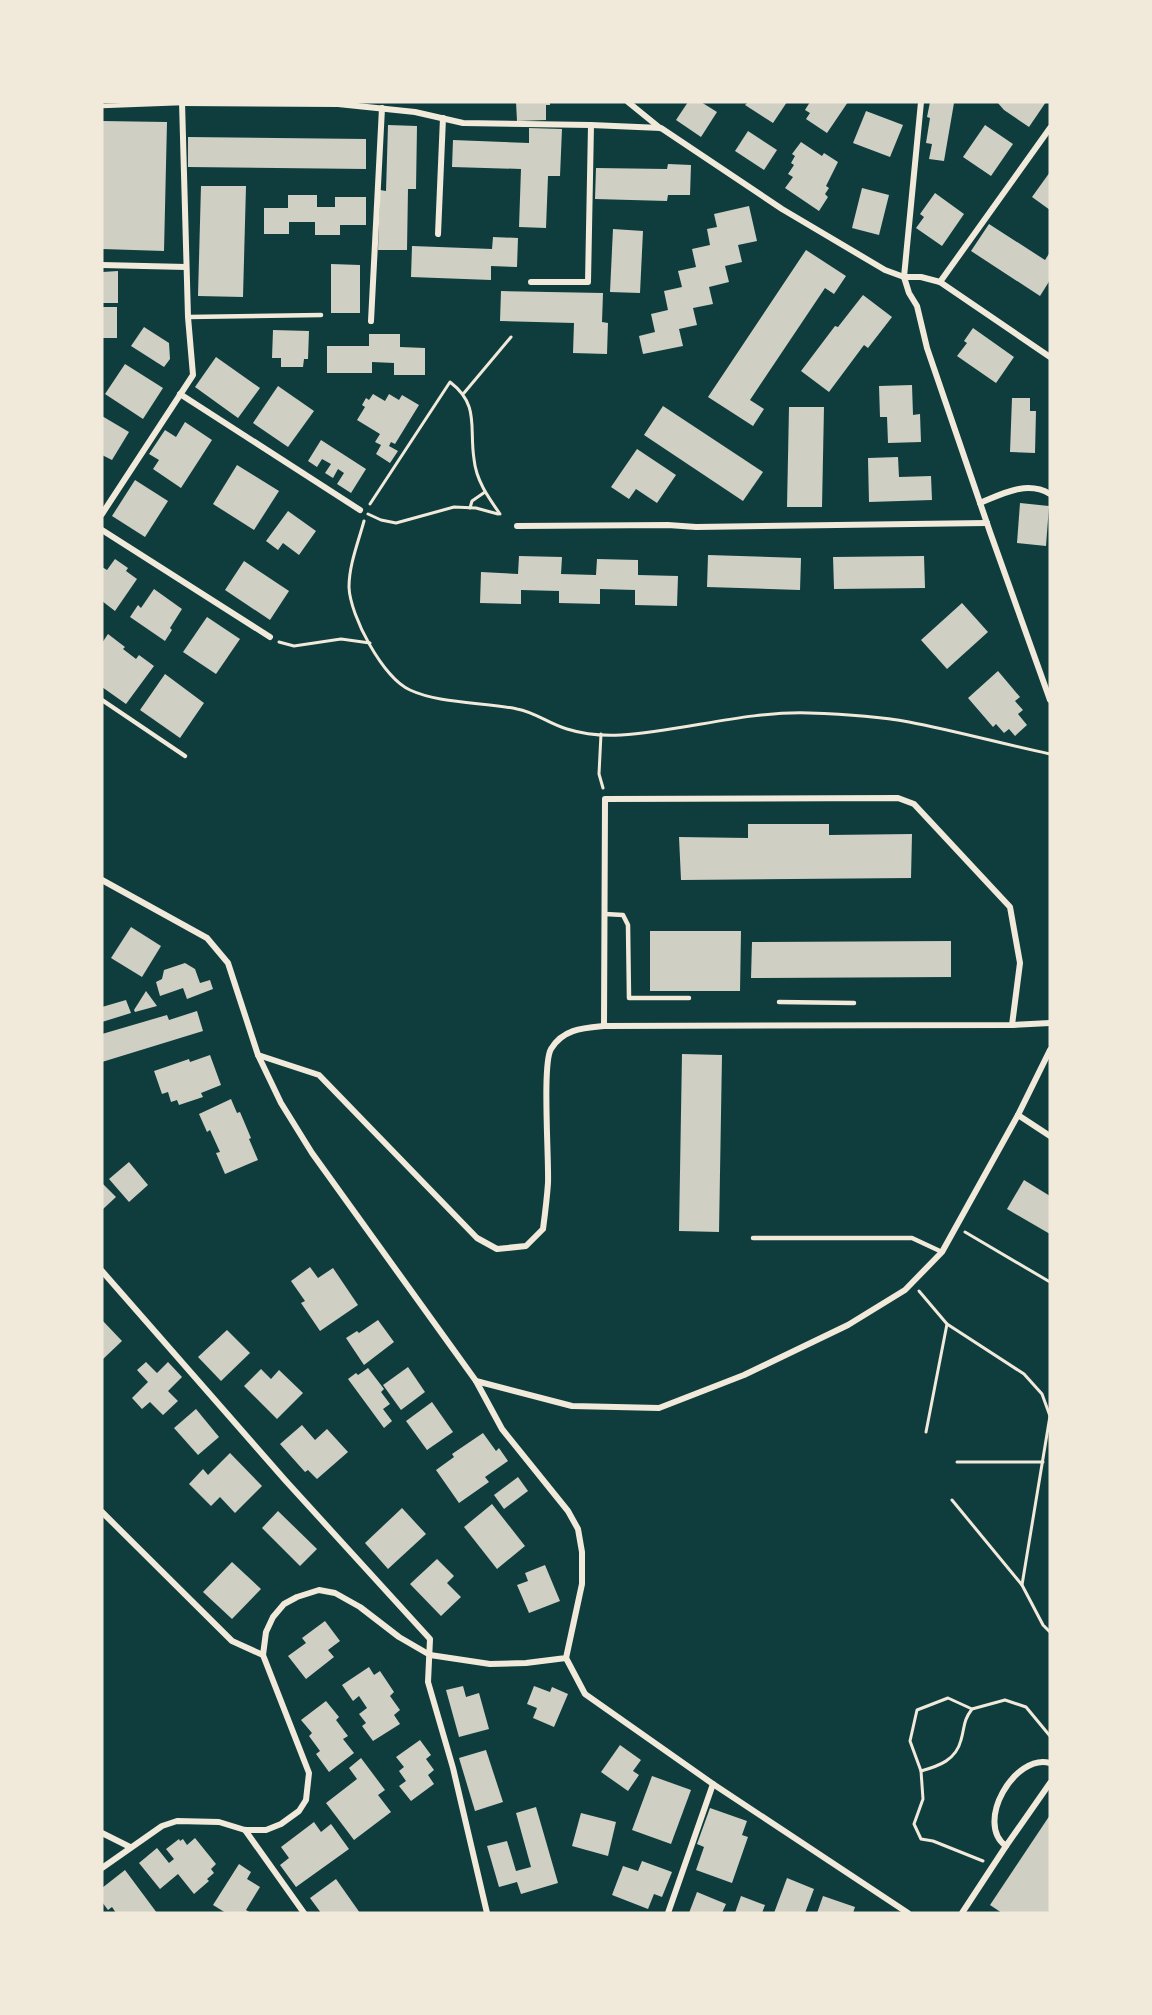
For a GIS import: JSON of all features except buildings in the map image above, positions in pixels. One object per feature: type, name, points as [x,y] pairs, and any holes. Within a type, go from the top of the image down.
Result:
[{"type":"street","points":[[102,514],[193,375],[188,317],[182,102],[338,103],[415,112],[463,123],[661,128]]},
{"type":"street","points":[[628,102],[661,128],[782,209],[885,270],[904,277],[921,277],[940,282],[1050,357]]},
{"type":"street","points":[[921,102],[904,277],[909,293],[917,306],[927,348],[1050,700]]},
{"type":"street","points":[[371,321],[382,108]]},
{"type":"street","points":[[438,234],[443,118]]},
{"type":"street","points":[[531,282],[588,282],[591,125]]},
{"type":"street","points":[[940,282],[1050,128]]},
{"type":"street","points":[[102,265],[186,267]]},
{"type":"street","points":[[180,394],[363,512]]},
{"type":"street","points":[[980,503],[1022,488],[1032,487],[1050,494]]},
{"type":"street","points":[[517,526],[708,527],[987,523]]},
{"type":"street","points":[[102,530],[273,638]]},
{"type":"street","points":[[603,1026],[605,799],[898,798],[914,804],[1010,907],[1020,963],[1012,1025]]},
{"type":"street","points":[[102,880],[207,938],[228,963],[258,1056],[281,1103],[312,1153],[476,1381],[502,1429],[568,1511],[578,1529],[582,1552],[582,1584],[566,1658],[585,1694],[713,1784],[908,1913]]},
{"type":"street","points":[[258,1056],[319,1075],[477,1238],[497,1249],[526,1246],[543,1229],[548,1183],[547,1069],[550,1051],[562,1036],[578,1029],[603,1026],[1050,1023]]},
{"type":"street","points":[[476,1381],[572,1406],[659,1408],[744,1375],[848,1325],[905,1290],[942,1252],[1018,1115],[1050,1050]]},
{"type":"street","points":[[1018,1115],[1050,1136]]},
{"type":"street","points":[[102,1272],[285,1480],[430,1639],[428,1682],[453,1768],[487,1913]]},
{"type":"street","points":[[102,1512],[232,1641],[263,1656]]},
{"type":"street","points":[[102,1868],[162,1826],[177,1821],[219,1822],[245,1830],[266,1830],[281,1824],[299,1811],[306,1800],[309,1773],[263,1656],[266,1632],[273,1617],[284,1604],[297,1596],[319,1590],[335,1593],[360,1607],[399,1637],[430,1655],[490,1664],[526,1663],[566,1658]]},
{"type":"street","points":[[1006,1846],[999,1841],[996,1831],[995,1809],[1007,1786],[1020,1772],[1031,1765],[1043,1761],[1050,1763]]},
{"type":"street","points":[[962,1913],[1050,1783]]},
{"type":"street","points":[[668,1913],[713,1784]]},
{"type":"street","points":[[245,1830],[303,1913]]},
{"type":"street","points":[[102,1833],[130,1847]]},
{"type":"lane","points":[[102,105],[182,102]]},
{"type":"lane","points":[[188,317],[321,315]]},
{"type":"lane","points":[[102,700],[185,756]]},
{"type":"lane","points":[[605,914],[623,915],[628,925],[629,998],[689,998]]},
{"type":"lane","points":[[779,1002],[854,1003]]},
{"type":"lane","points":[[753,1238],[912,1238],[942,1252]]},
{"type":"path","points":[[464,393],[511,337]]},
{"type":"path","points":[[363,512],[381,520],[396,523],[454,507],[500,514],[485,492],[474,459],[472,417],[464,393],[450,382],[363,512],[349,587],[357,618],[370,643],[397,682],[410,690],[517,709],[537,715],[567,730],[601,734],[619,735],[645,732],[768,713],[809,713],[907,722],[1050,754]]},
{"type":"path","points":[[470,508],[472,501],[485,492]]},
{"type":"path","points":[[273,638],[284,645],[294,646],[342,639],[370,643]]},
{"type":"path","points":[[601,734],[599,774],[605,799]]},
{"type":"path","points":[[956,1227],[1050,1282]]},
{"type":"path","points":[[912,1283],[947,1324],[1024,1374],[1042,1394],[1050,1416],[1022,1585]]},
{"type":"path","points":[[926,1432],[947,1324]]},
{"type":"path","points":[[957,1462],[1043,1462]]},
{"type":"path","points":[[952,1500],[1022,1585],[1043,1625],[1050,1632]]},
{"type":"path","points":[[972,1709],[948,1698],[917,1710],[910,1741],[921,1771],[922,1799],[914,1824],[921,1839],[933,1841],[994,1865]]},
{"type":"path","points":[[921,1771],[939,1767],[950,1759],[961,1742],[964,1719],[972,1709],[1005,1700],[1026,1707],[1050,1736]]}]
